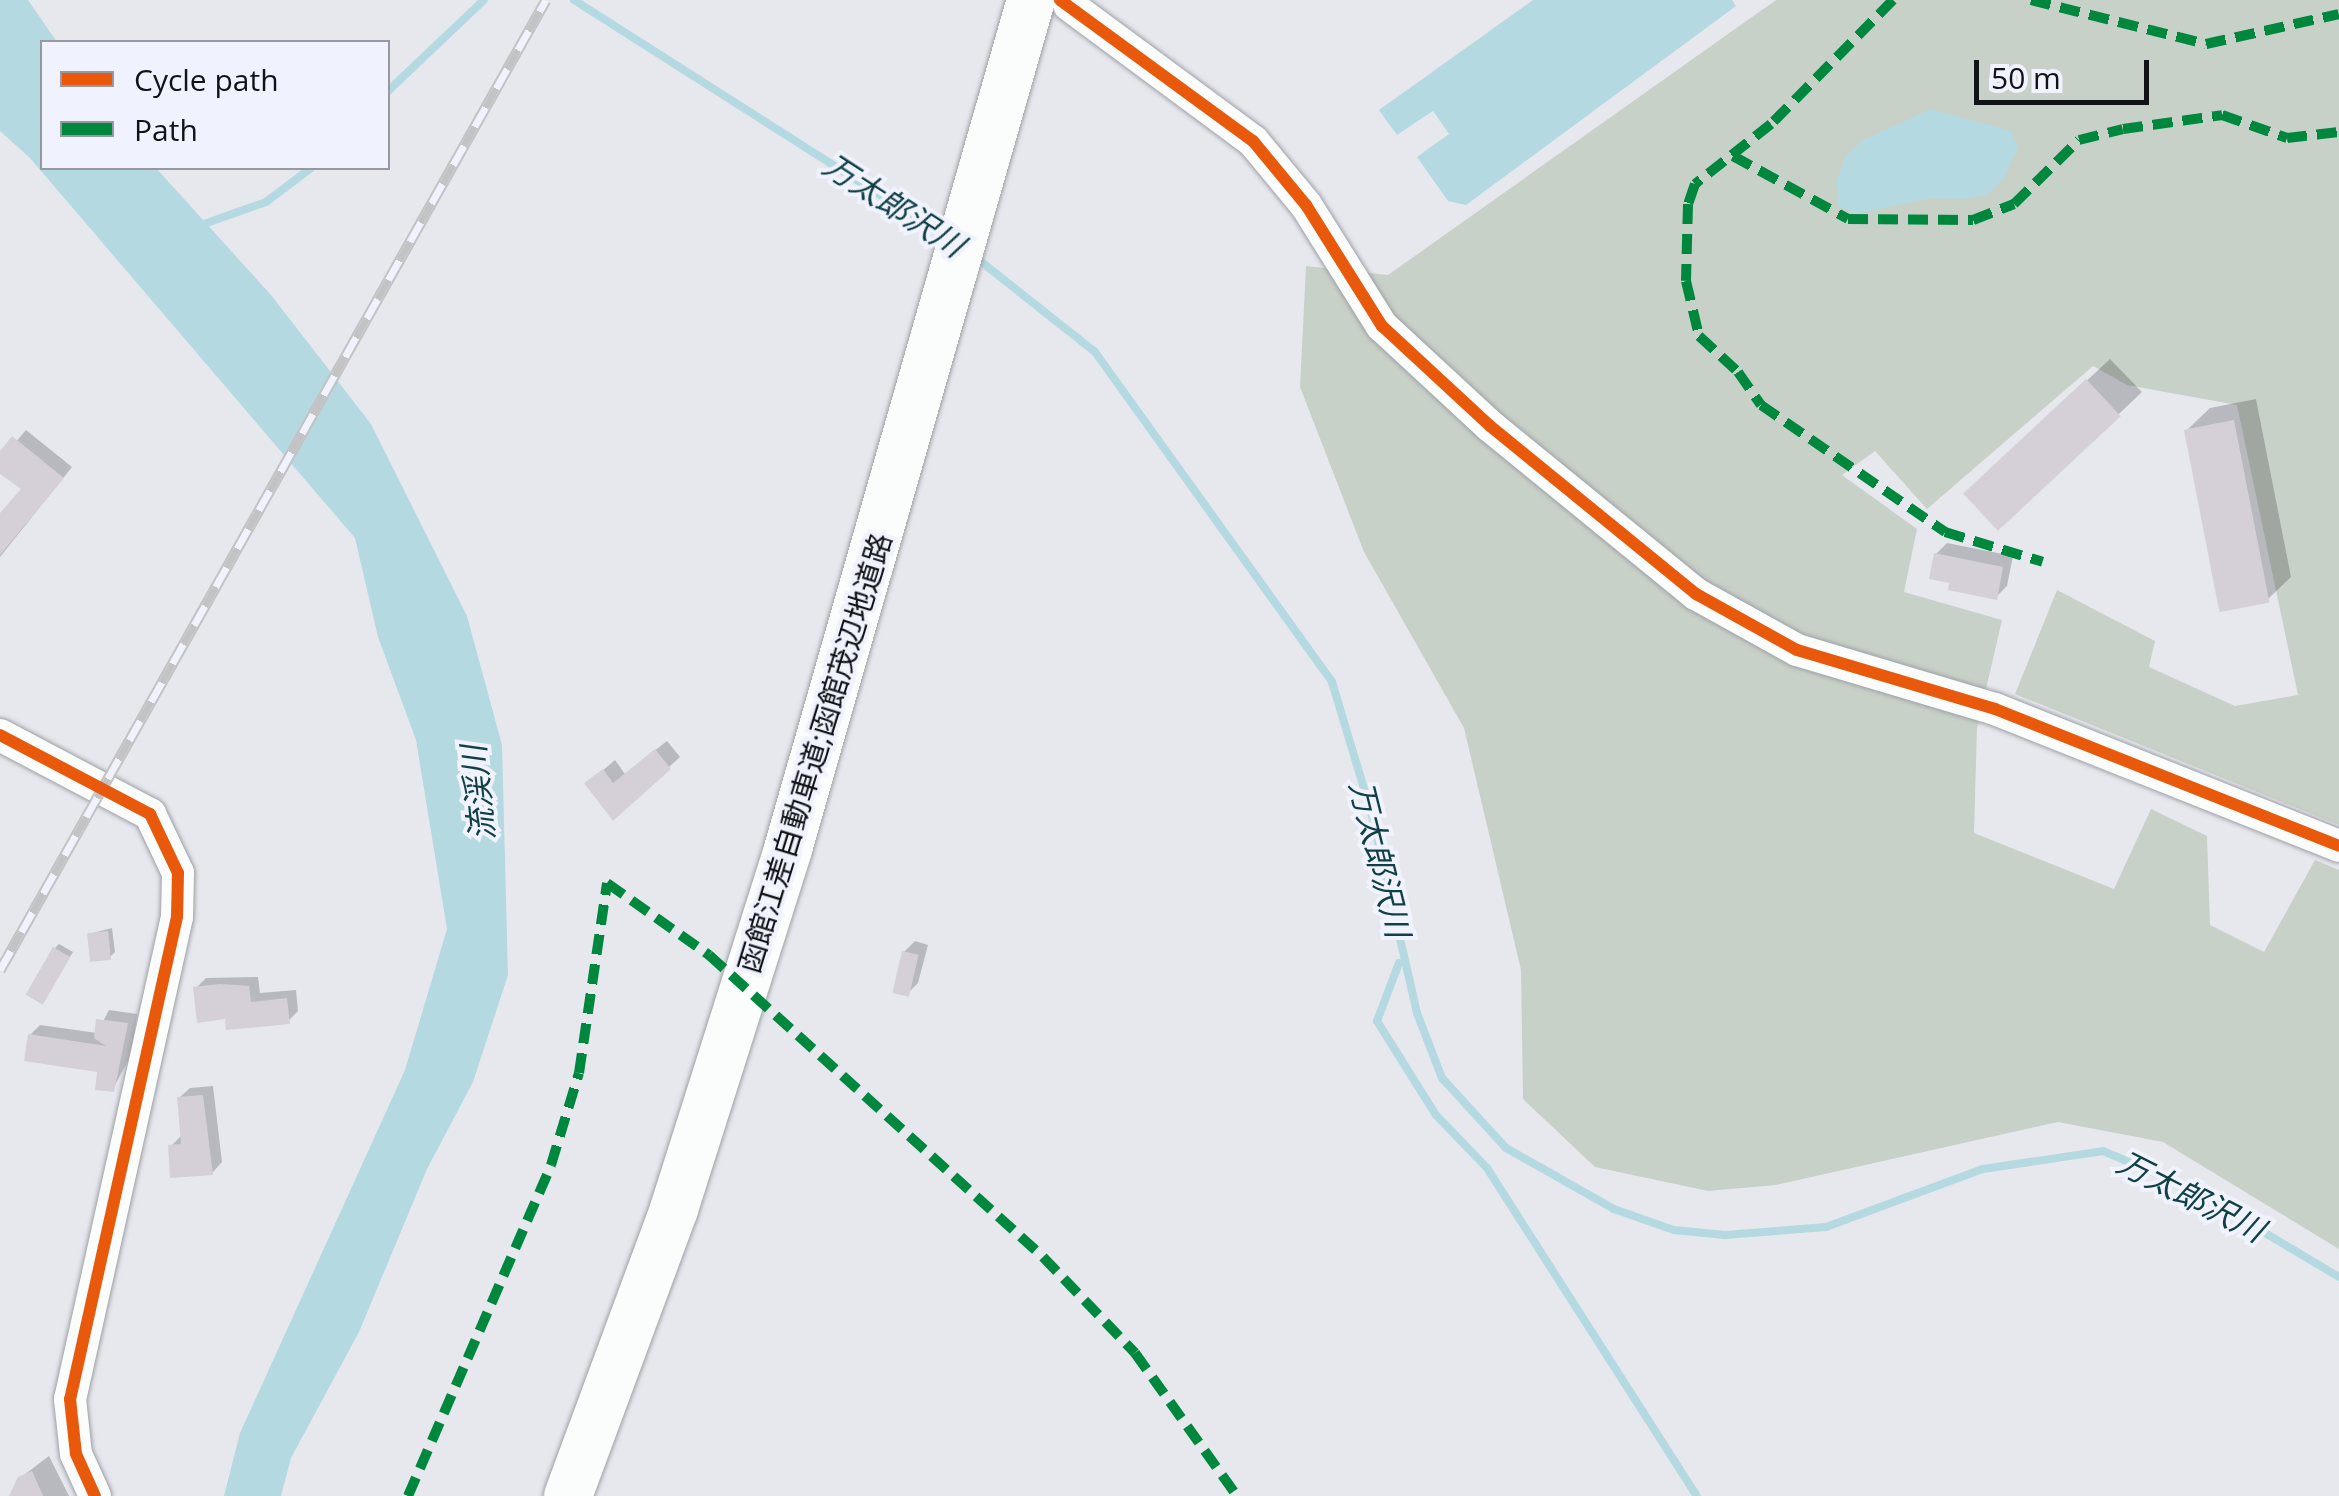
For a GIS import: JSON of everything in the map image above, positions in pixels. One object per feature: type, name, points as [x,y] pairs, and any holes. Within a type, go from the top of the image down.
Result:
[{"type":"highway","name":"函館江差自動車道;函館茂辺地道路","points":[[568,1496],[674,1210],[982,184],[1050,2]]},
{"type":"street","points":[[1050,2],[1253,140],[1306,205],[1382,326],[1490,426],[1696,594],[1797,650],[1995,708],[2339,846]]},
{"type":"street","points":[[0,735],[150,814],[178,873],[177,917],[70,1399],[76,1454],[95,1496]]},
{"type":"shaded area","points":[[1776,0],[2339,0],[2339,825],[2015,694],[2057,590],[2155,641],[2149,667],[2235,706],[2298,695],[2237,405],[2127,385],[2093,366],[1927,509],[1875,451],[1842,475],[1917,529],[1904,592],[2002,620],[1977,728],[1974,833],[2114,889],[2151,809],[2207,836],[2210,925],[2264,952],[2315,860],[2339,870],[2339,1249],[2163,1142],[2058,1122],[1776,1185],[1708,1191],[1595,1167],[1523,1099],[1521,970],[1464,728],[1364,552],[1300,387],[1306,266],[1388,275]]},
{"type":"water","points":[[0,0],[28,0],[56,40],[40,40],[40,170],[0,131]]},
{"type":"water","points":[[1533,0],[1732,0],[1736,6],[1466,205],[1448,201],[1417,157],[1449,134],[1433,111],[1397,135],[1379,110]]},
{"type":"water","points":[[1931,109],[2011,131],[2018,148],[2004,178],[1986,195],[1962,199],[1931,198],[1855,214],[1838,205],[1836,182],[1846,156],[1863,140]]},
{"type":"water","name":"流渓川","points":[[40,170],[158,170],[271,295],[371,424],[467,616],[502,745],[508,975],[473,1082],[427,1169],[359,1332],[291,1458],[281,1496],[224,1496],[240,1433],[405,1070],[447,929],[416,740],[378,637],[355,538]]},
{"type":"building","points":[[2086,379],[2121,416],[1998,531],[1963,494]]},
{"type":"building","points":[[2234,420],[2269,603],[2219,612],[2184,430]]},
{"type":"building","points":[[12,436],[64,478],[0,555],[0,513],[21,489],[0,474],[0,451]]},
{"type":"building","points":[[1934,553],[2003,567],[1997,600],[1948,590],[1949,583],[1929,579]]},
{"type":"building","points":[[655,749],[671,769],[613,821],[584,783],[603,769],[613,783]]},
{"type":"building","points":[[108,931],[111,960],[90,962],[87,933]]},
{"type":"building","points":[[53,947],[70,957],[43,1005],[26,995]]},
{"type":"building","points":[[902,951],[919,955],[909,997],[892,993]]},
{"type":"building","points":[[249,986],[251,1002],[287,998],[290,1024],[226,1030],[225,1019],[197,1023],[193,987]]},
{"type":"building","points":[[96,1019],[128,1023],[114,1092],[95,1090],[97,1072],[24,1061],[28,1034],[106,1046],[94,1038]]},
{"type":"building","points":[[203,1095],[213,1175],[170,1178],[168,1145],[181,1144],[177,1097]]},
{"type":"building","points":[[32,1471],[43,1496],[9,1496],[18,1477]]},
{"type":"waterway","name":"万太郎沢川","points":[[390,89],[484,0]]},
{"type":"waterway","name":"万太郎沢川","points":[[574,0],[946,237]]},
{"type":"waterway","name":"万太郎沢川","points":[[201,225],[266,202],[308,170]]},
{"type":"waterway","name":"万太郎沢川","points":[[974,256],[1095,352],[1332,682],[1372,815],[1417,1013],[1442,1078],[1506,1148],[1614,1209],[1674,1230],[1725,1235],[1826,1227],[1983,1169],[2103,1151],[2188,1187],[2339,1277]]},
{"type":"waterway","points":[[1399,963],[1377,1021],[1436,1115],[1487,1168],[1697,1496]]},
{"type":"railway","points":[[0,970],[546,0]]},
{"type":"marked path","points":[[1893,0],[1771,124],[1695,184],[1688,204],[1686,281],[1699,336],[1738,372],[1761,405],[1945,532],[2043,562]]},
{"type":"marked path","points":[[2031,0],[2206,44],[2339,14]]},
{"type":"marked path","points":[[1733,156],[1848,219],[1973,220],[2014,204],[2079,140],[2123,129],[2222,115],[2287,138],[2339,132]]},
{"type":"marked path","points":[[408,1496],[551,1165],[579,1073],[607,883],[709,955],[1043,1257],[1135,1353],[1237,1496]]},
{"type":"cycle path","points":[[1060,0],[1253,141],[1306,205],[1382,326],[1490,426],[1696,594],[1797,650],[1995,709],[2339,846]]},
{"type":"cycle path","points":[[0,735],[150,814],[178,873],[177,917],[70,1399],[76,1454],[95,1496]]}]
